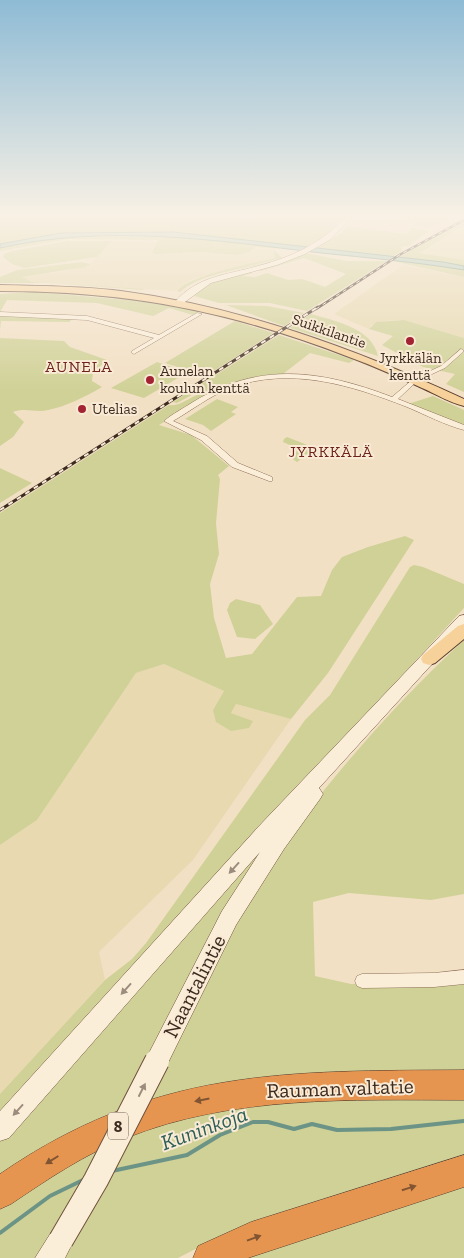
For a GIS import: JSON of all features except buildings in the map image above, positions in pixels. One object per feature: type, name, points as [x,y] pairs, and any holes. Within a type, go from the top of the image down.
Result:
[{"type":"highway","name":"Rauman valtatie","points":[[0,1193],[68,1150],[104,1132],[160,1110],[198,1101],[250,1092],[300,1087],[464,1085]]},
{"type":"highway","points":[[210,1258],[251,1239],[464,1171]]},
{"type":"main road","name":"Suikkilantie","points":[[0,286],[94,291],[181,300],[324,344],[464,394]]},
{"type":"main road","name":"Suikkilantie","points":[[421,380],[464,403]]},
{"type":"main road","name":"Naantalintie","points":[[0,1130],[267,831],[364,730],[464,620]]},
{"type":"main road","points":[[429,659],[464,630]]},
{"type":"main road","name":"Naantalintie","points":[[55,1249],[96,1180],[210,954],[256,873],[297,815],[364,730]]},
{"type":"street","points":[[181,300],[194,288],[210,280],[231,275]]},
{"type":"street","points":[[0,314],[88,318],[159,337]]},
{"type":"street","points":[[134,352],[199,314]]},
{"type":"street","points":[[392,400],[402,398],[421,380],[443,367],[461,351]]},
{"type":"street","points":[[269,479],[235,465],[204,438],[168,421],[227,387],[262,377],[316,377],[337,381],[464,428]]},
{"type":"street","points":[[362,981],[434,980],[464,977]]},
{"type":"shaded area","points":[[39,275],[208,275],[192,279],[175,291],[32,282],[21,277]]},
{"type":"shaded area","points":[[389,275],[452,275],[464,277],[464,338],[404,320],[384,321],[371,325],[369,329],[334,314]]},
{"type":"shaded area","points":[[164,664],[224,691],[213,710],[253,721],[231,713],[236,704],[291,719],[193,860],[99,952],[105,980],[0,1094],[0,845],[37,820],[136,673]]},
{"type":"green space","points":[[6,275],[36,275],[22,277],[32,282],[48,283],[0,283],[0,277]]},
{"type":"green space","points":[[215,275],[201,279],[180,292],[177,291],[193,280]]},
{"type":"green space","points":[[238,275],[255,277],[272,275],[288,280],[302,279],[325,287],[345,275],[365,275],[307,311],[270,303],[219,303],[194,296],[209,284]]},
{"type":"green space","points":[[60,284],[144,289],[143,290]]},
{"type":"green space","points":[[37,292],[137,301],[200,311],[193,315],[169,308],[153,316],[97,303],[7,300],[0,312],[0,294]]},
{"type":"green space","points":[[226,305],[267,306],[304,313],[284,326]]},
{"type":"green space","points":[[311,314],[341,323],[360,332],[374,346],[378,356],[290,328]]},
{"type":"green space","points":[[0,316],[74,318],[69,322],[1,321],[0,330]]},
{"type":"green space","points":[[404,320],[464,338],[464,392],[446,384],[455,374],[423,367],[382,345],[393,336],[369,329],[376,322]]},
{"type":"green space","points":[[235,321],[273,333],[206,376],[165,363]]},
{"type":"green space","points":[[279,335],[354,360],[349,363],[310,353],[283,374],[232,382],[213,392],[199,391],[177,403],[173,402]]},
{"type":"green space","points":[[0,338],[64,341],[70,347],[107,360],[93,373],[92,381],[102,387],[76,401],[55,408],[44,411],[22,410],[13,412],[24,422],[13,437],[0,446]]},
{"type":"green space","name":"Aunelan koulun kenttä","points":[[157,362],[188,372],[144,398],[111,388]]},
{"type":"green space","points":[[205,393],[209,394],[159,425],[191,435],[229,466],[218,475],[220,479],[216,523],[219,554],[210,584],[214,618],[226,658],[252,654],[297,597],[321,596],[332,570],[342,557],[405,536],[414,540],[328,673],[291,719],[236,704],[231,713],[253,721],[249,728],[231,731],[216,722],[213,710],[224,691],[164,664],[136,673],[37,820],[0,845],[0,513],[169,405],[178,404]]},
{"type":"green space","points":[[433,396],[464,410],[464,425],[408,404]]},
{"type":"green space","points":[[217,399],[238,407],[231,412],[236,414],[211,431],[203,425],[185,419]]},
{"type":"green space","points":[[287,437],[315,448],[297,462],[290,457],[299,449],[283,442]]},
{"type":"green space","points":[[0,468],[32,483],[0,503]]},
{"type":"green space","points":[[414,565],[464,584],[464,608],[0,1114],[0,1094],[105,980],[132,959],[146,943],[305,720],[330,695],[410,567]]},
{"type":"green space","points":[[236,599],[260,605],[273,624],[255,639],[237,637],[227,610],[230,603]]},
{"type":"green space","points":[[464,640],[464,894],[431,900],[349,893],[313,902],[315,976],[351,984],[464,981],[464,1076],[149,1104],[175,1043],[218,959],[259,883],[290,835],[307,811],[358,750],[409,693]]},
{"type":"green space","points":[[272,837],[120,1113],[0,1181],[0,1138]]},
{"type":"green space","points":[[464,1097],[464,1159],[205,1244],[178,1258],[58,1258],[128,1136],[161,1119],[251,1102]]},
{"type":"green space","points":[[109,1136],[37,1258],[0,1258],[0,1203]]},
{"type":"green space","points":[[464,1186],[464,1258],[241,1258]]},
{"type":"waterway","name":"Kuninkoja","points":[[112,1171],[187,1155],[220,1135],[253,1122],[268,1122],[294,1129],[312,1124],[337,1130],[391,1129],[464,1121]]},
{"type":"waterway","name":"Kuninkoja","points":[[0,1233],[50,1196],[83,1180]]},
{"type":"railway","points":[[316,309],[369,275]]},
{"type":"railway","points":[[0,510],[318,307]]},
{"type":"place","name":"Jyrkkälän kenttä","points":[[410,341]]},
{"type":"place","name":"Aunelan koulun kenttä","points":[[150,380]]},
{"type":"place","name":"Utelias","points":[[82,409]]},
{"type":"district","name":"AUNELA","points":[[79,366]]},
{"type":"district","name":"JYRKKÄLÄ","points":[[331,451]]}]
